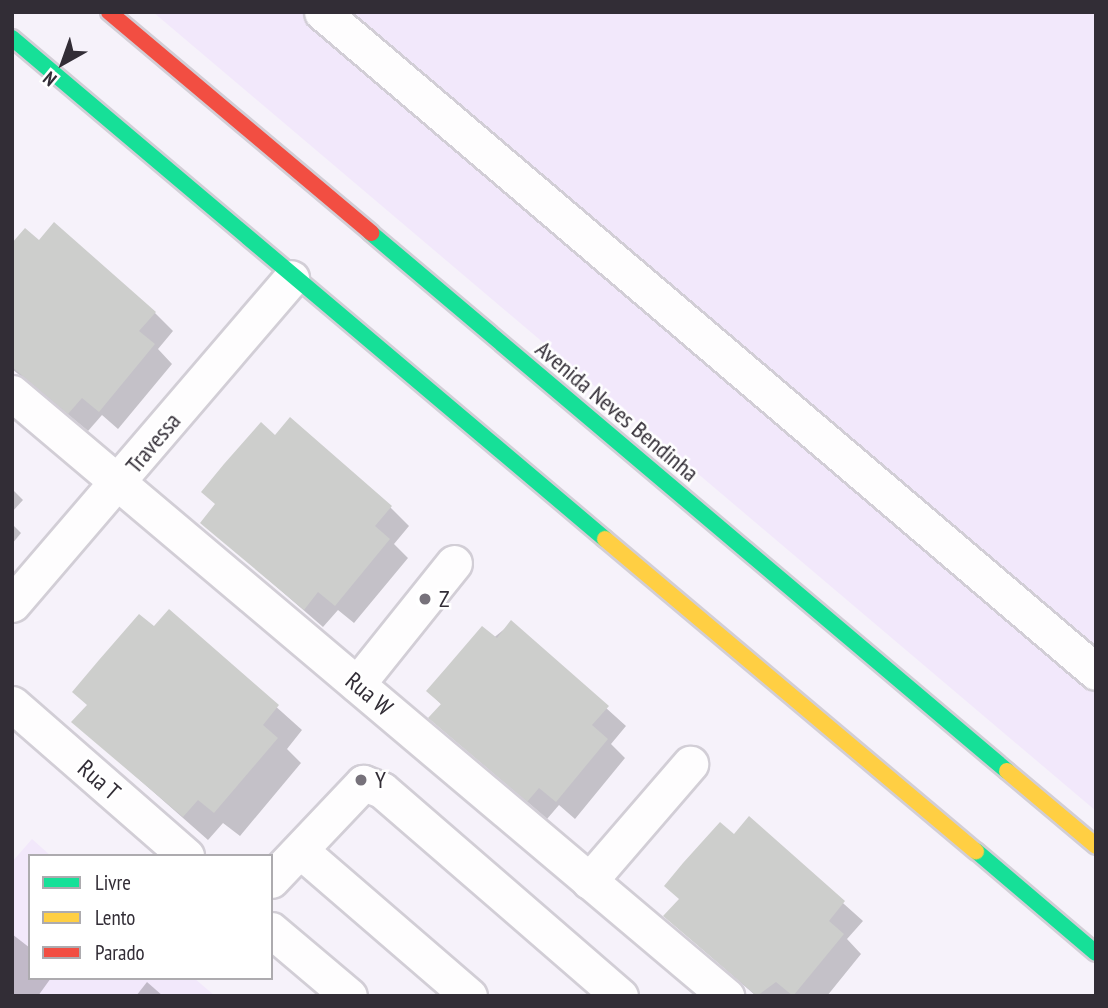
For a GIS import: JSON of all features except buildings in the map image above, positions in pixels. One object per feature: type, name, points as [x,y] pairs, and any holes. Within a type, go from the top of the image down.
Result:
[{"type":"street","name":"Avenida Neves Bendinha","points":[[109,12],[1096,845]]},
{"type":"street","points":[[322,12],[1096,672]]},
{"type":"street","points":[[12,38],[290,278],[1096,953]]},
{"type":"street","name":"Travessa","points":[[12,604],[119,484],[290,278]]},
{"type":"street","name":"Rua W","points":[[12,393],[726,996]]},
{"type":"street","points":[[357,684],[454,563]]},
{"type":"street","name":"Rua T","points":[[12,704],[184,854]]},
{"type":"street","points":[[589,881],[690,764]]},
{"type":"street","points":[[273,878],[301,851],[354,788],[363,783],[382,790],[620,996]]},
{"type":"street","points":[[301,851],[469,996]]},
{"type":"street","points":[[273,932],[349,996]]},
{"type":"shaded area","points":[[153,12],[1096,12],[1096,811]]},
{"type":"shaded area","points":[[32,839],[49,854],[28,854],[28,980],[196,980],[215,996],[12,996],[12,862]]},
{"type":"traffic: fast","points":[[12,38],[605,539]]},
{"type":"traffic: fast","points":[[371,233],[1007,771]]},
{"type":"traffic: fast","points":[[976,851],[1096,953]]},
{"type":"traffic: slow","points":[[605,539],[976,851]]},
{"type":"traffic: slow","points":[[1007,771],[1096,846]]},
{"type":"traffic: jam","points":[[109,12],[371,233]]},
{"type":"place","name":"Z","points":[[425,599]]},
{"type":"place","name":"Y","points":[[361,780]]}]
